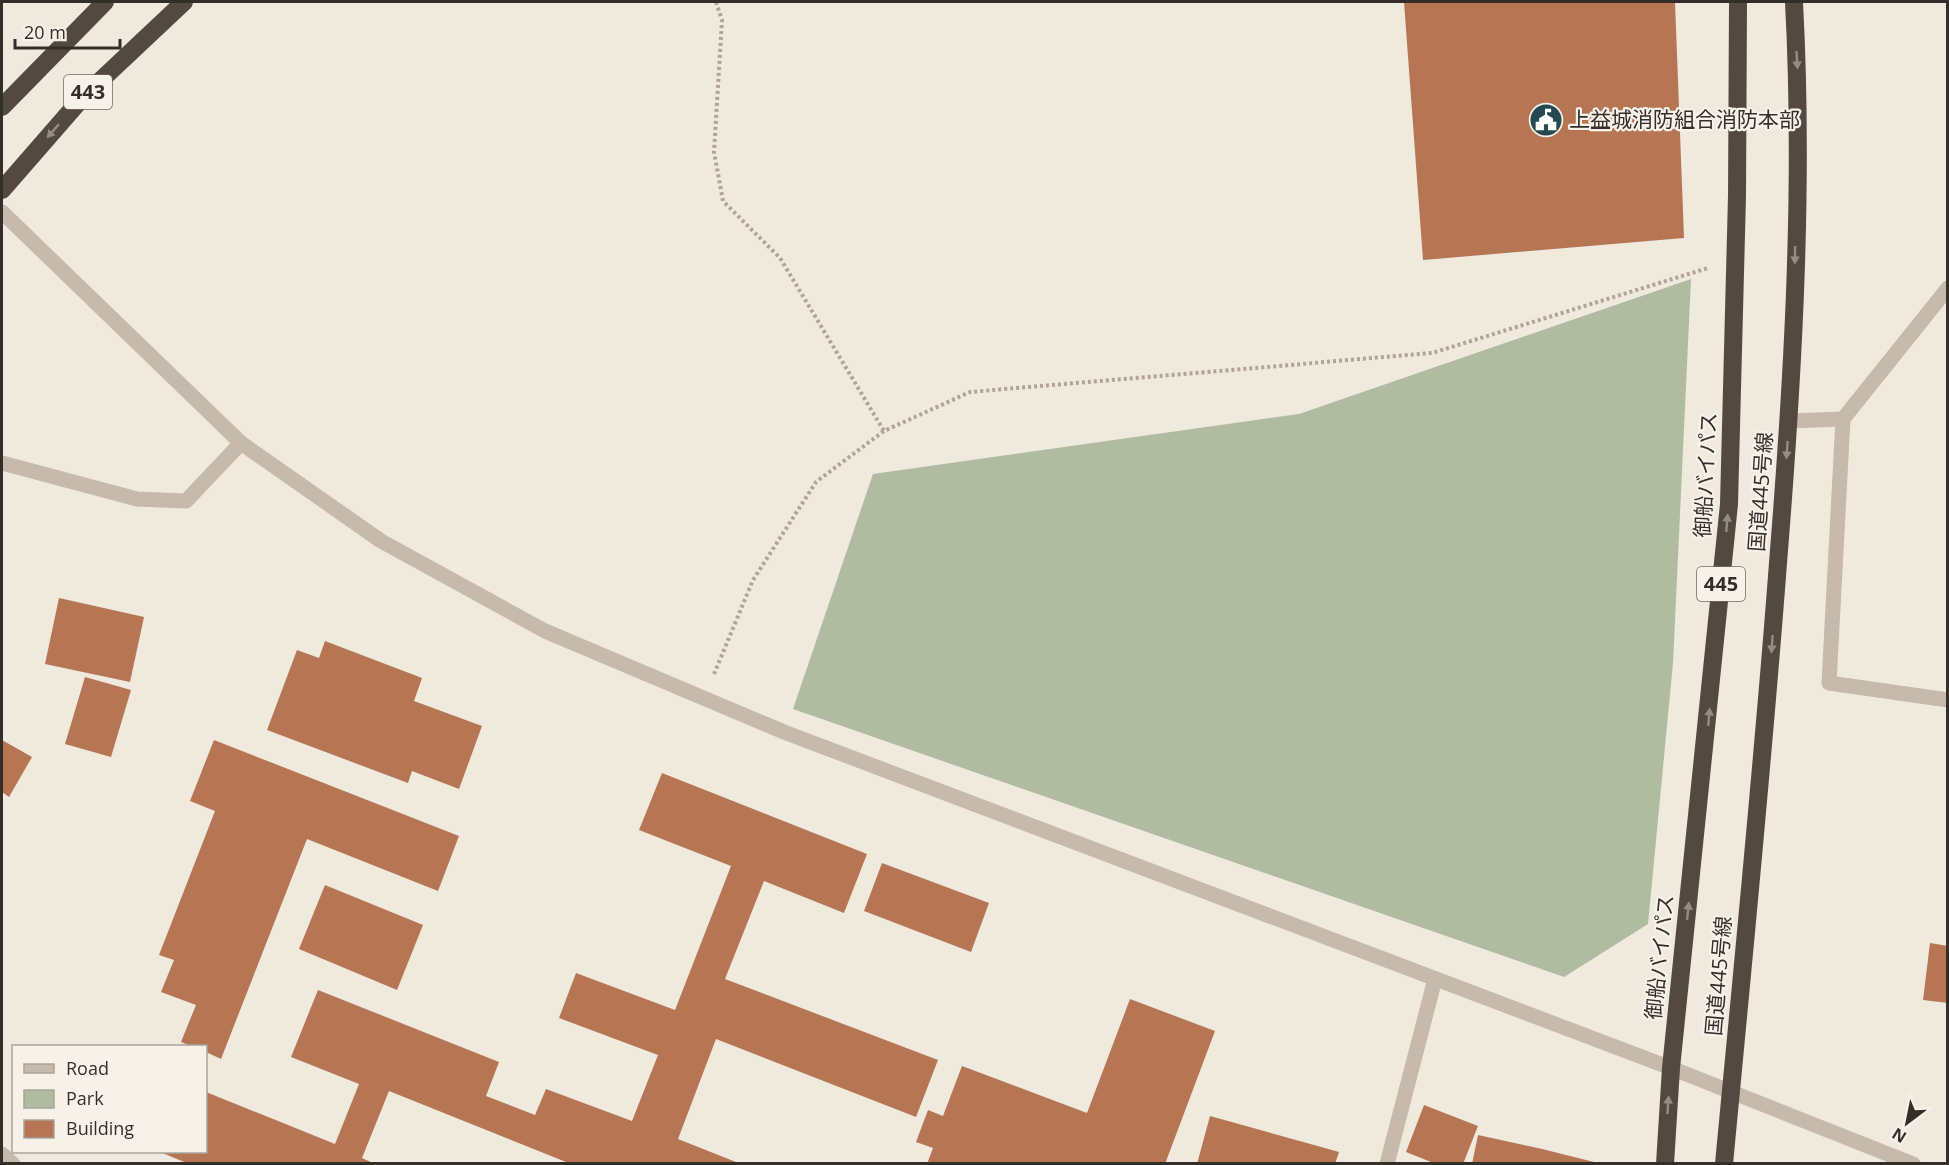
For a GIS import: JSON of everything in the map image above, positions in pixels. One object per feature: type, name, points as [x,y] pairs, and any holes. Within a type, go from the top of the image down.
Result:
[{"type":"highway","name":"443","points":[[2,107],[105,2]]},
{"type":"highway","name":"443","points":[[2,190],[83,97],[184,2]]},
{"type":"highway","name":"御船バイパス","points":[[1665,1164],[1671,1068],[1729,504],[1736,263],[1738,2]]},
{"type":"highway","name":"国道445号線","points":[[1724,1164],[1771,656],[1789,421],[1798,72],[1794,2]]},
{"type":"street","points":[[2,212],[241,443],[391,547],[545,631],[784,732],[1671,1068],[1913,1164]]},
{"type":"street","points":[[1947,288],[1843,419],[1829,683],[1947,700]]},
{"type":"street","points":[[1789,421],[1843,419]]},
{"type":"street","points":[[2,463],[137,499],[186,501],[241,443]]},
{"type":"street","points":[[1387,1164],[1435,979]]},
{"type":"street","points":[[2,1154],[13,1164]]},
{"type":"path","points":[[716,2],[722,20],[714,152],[723,201],[780,258],[884,431]]},
{"type":"path","points":[[704,698],[753,580],[816,482],[884,431],[970,392],[1432,353],[1691,272],[1736,263]]},
{"type":"green space","points":[[1691,279],[1673,663],[1648,924],[1564,977],[793,709],[873,474],[1299,414]]},
{"type":"building","name":"上益城消防組合消防本部","points":[[1404,2],[1675,2],[1684,238],[1423,260]]},
{"type":"building","points":[[59,598],[144,617],[130,682],[45,664]]},
{"type":"building","points":[[325,641],[422,678],[414,701],[482,726],[459,789],[412,771],[408,783],[267,730],[297,650],[319,658]]},
{"type":"building","points":[[85,677],[131,690],[111,757],[65,744]]},
{"type":"building","points":[[2,740],[32,757],[9,797],[2,792]]},
{"type":"building","points":[[214,740],[459,836],[438,891],[307,839],[221,1059],[207,1052],[207,1045],[188,1045],[181,1042],[196,1005],[161,992],[174,960],[159,955],[215,811],[190,801]]},
{"type":"building","points":[[662,773],[867,854],[844,913],[764,881],[725,979],[938,1060],[916,1117],[716,1039],[678,1139],[741,1164],[571,1164],[389,1091],[362,1158],[375,1164],[189,1164],[162,1153],[207,1153],[207,1092],[335,1144],[359,1084],[291,1057],[318,990],[499,1062],[486,1096],[535,1115],[546,1089],[632,1121],[658,1055],[559,1018],[576,973],[675,1010],[731,866],[639,830]]},
{"type":"building","points":[[882,863],[989,903],[971,952],[864,911]]},
{"type":"building","points":[[325,885],[423,925],[397,990],[299,949]]},
{"type":"building","points":[[1930,943],[1948,946],[1948,1003],[1923,1000]]},
{"type":"building","points":[[1130,999],[1215,1031],[1165,1164],[927,1164],[933,1148],[916,1142],[928,1110],[943,1116],[962,1066],[1087,1113]]},
{"type":"building","points":[[1424,1105],[1478,1126],[1463,1164],[1436,1164],[1406,1152]]},
{"type":"building","points":[[1210,1116],[1339,1152],[1335,1164],[1197,1164]]},
{"type":"building","points":[[1478,1135],[1542,1149],[1602,1164],[1472,1164]]},
{"type":"place","name":"上益城消防組合消防本部","points":[[1546,120]]}]
